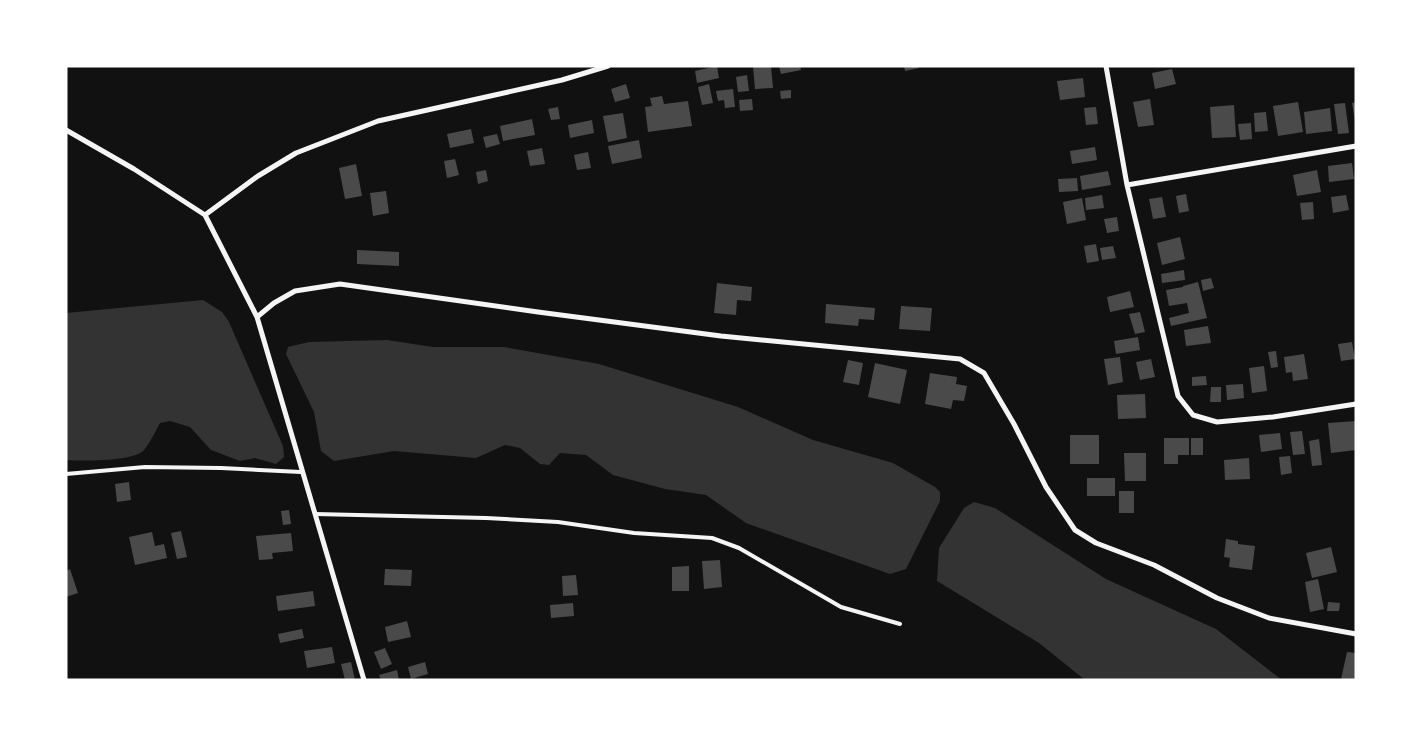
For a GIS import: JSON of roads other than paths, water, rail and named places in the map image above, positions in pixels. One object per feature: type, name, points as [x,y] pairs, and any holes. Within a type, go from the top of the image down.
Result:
[{"type":"street","points":[[205,215],[258,176],[296,153],[378,121],[562,80],[608,66]]},
{"type":"street","points":[[1106,66],[1127,185],[1178,396],[1194,415],[1217,422],[1273,417],[1356,404]]},
{"type":"street","points":[[66,130],[134,169],[205,215],[257,317],[364,680]]},
{"type":"street","points":[[1127,185],[1356,146]]},
{"type":"street","points":[[257,317],[274,303],[295,292],[340,284],[721,336],[960,359],[984,373],[1014,424],[1046,487],[1075,530],[1096,543],[1154,565],[1217,598],[1270,618],[1356,634]]},
{"type":"lane","points":[[66,474],[145,467],[302,472]]},
{"type":"lane","points":[[315,514],[486,518],[558,522],[634,534],[712,538],[739,548],[841,607],[900,624]]}]
